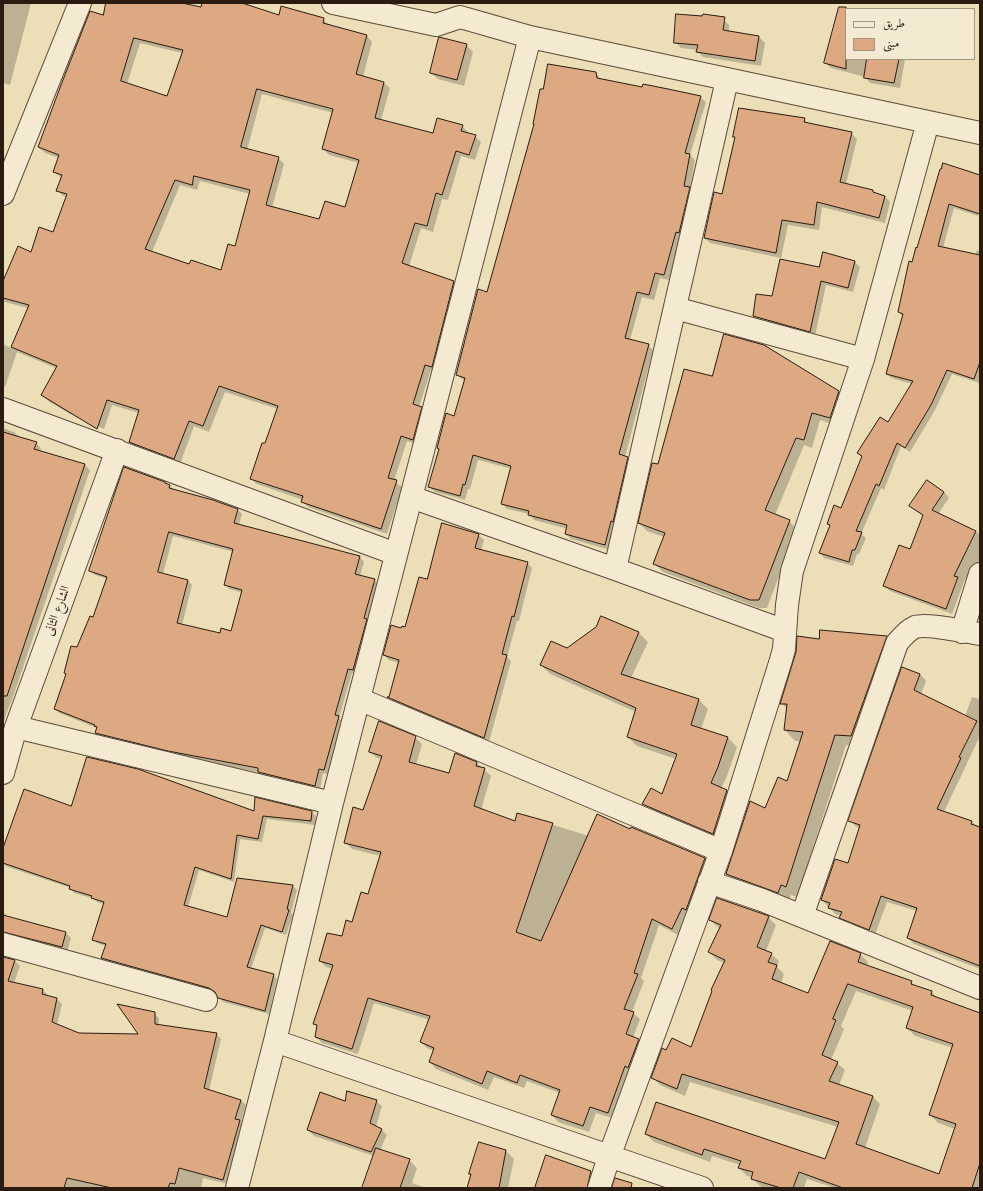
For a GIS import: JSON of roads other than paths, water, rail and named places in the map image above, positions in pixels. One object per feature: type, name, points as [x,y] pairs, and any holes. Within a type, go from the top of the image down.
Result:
[{"type":"street","points":[[3,194],[80,3]]},
{"type":"street","points":[[333,3],[436,25],[460,17],[530,37],[980,133]]},
{"type":"street","points":[[237,1188],[275,1041],[332,803],[530,37]]},
{"type":"street","points":[[615,569],[726,80]]},
{"type":"street","points":[[599,1188],[721,851],[781,660],[784,649],[787,605],[792,571],[863,359],[928,122]]},
{"type":"street","points":[[674,308],[863,359]]},
{"type":"street","points":[[3,409],[396,554]]},
{"type":"street","name":"الشارع الثانى","points":[[3,773],[16,726],[117,450]]},
{"type":"street","points":[[411,497],[785,630]]},
{"type":"street","points":[[802,916],[897,643],[907,632],[916,626],[928,625],[971,633],[980,574]]},
{"type":"street","points":[[359,698],[721,851]]},
{"type":"street","points":[[16,726],[332,803]]},
{"type":"street","points":[[709,882],[762,900],[980,988]]},
{"type":"street","points":[[3,944],[206,1000]]},
{"type":"street","points":[[275,1041],[702,1188]]}]
